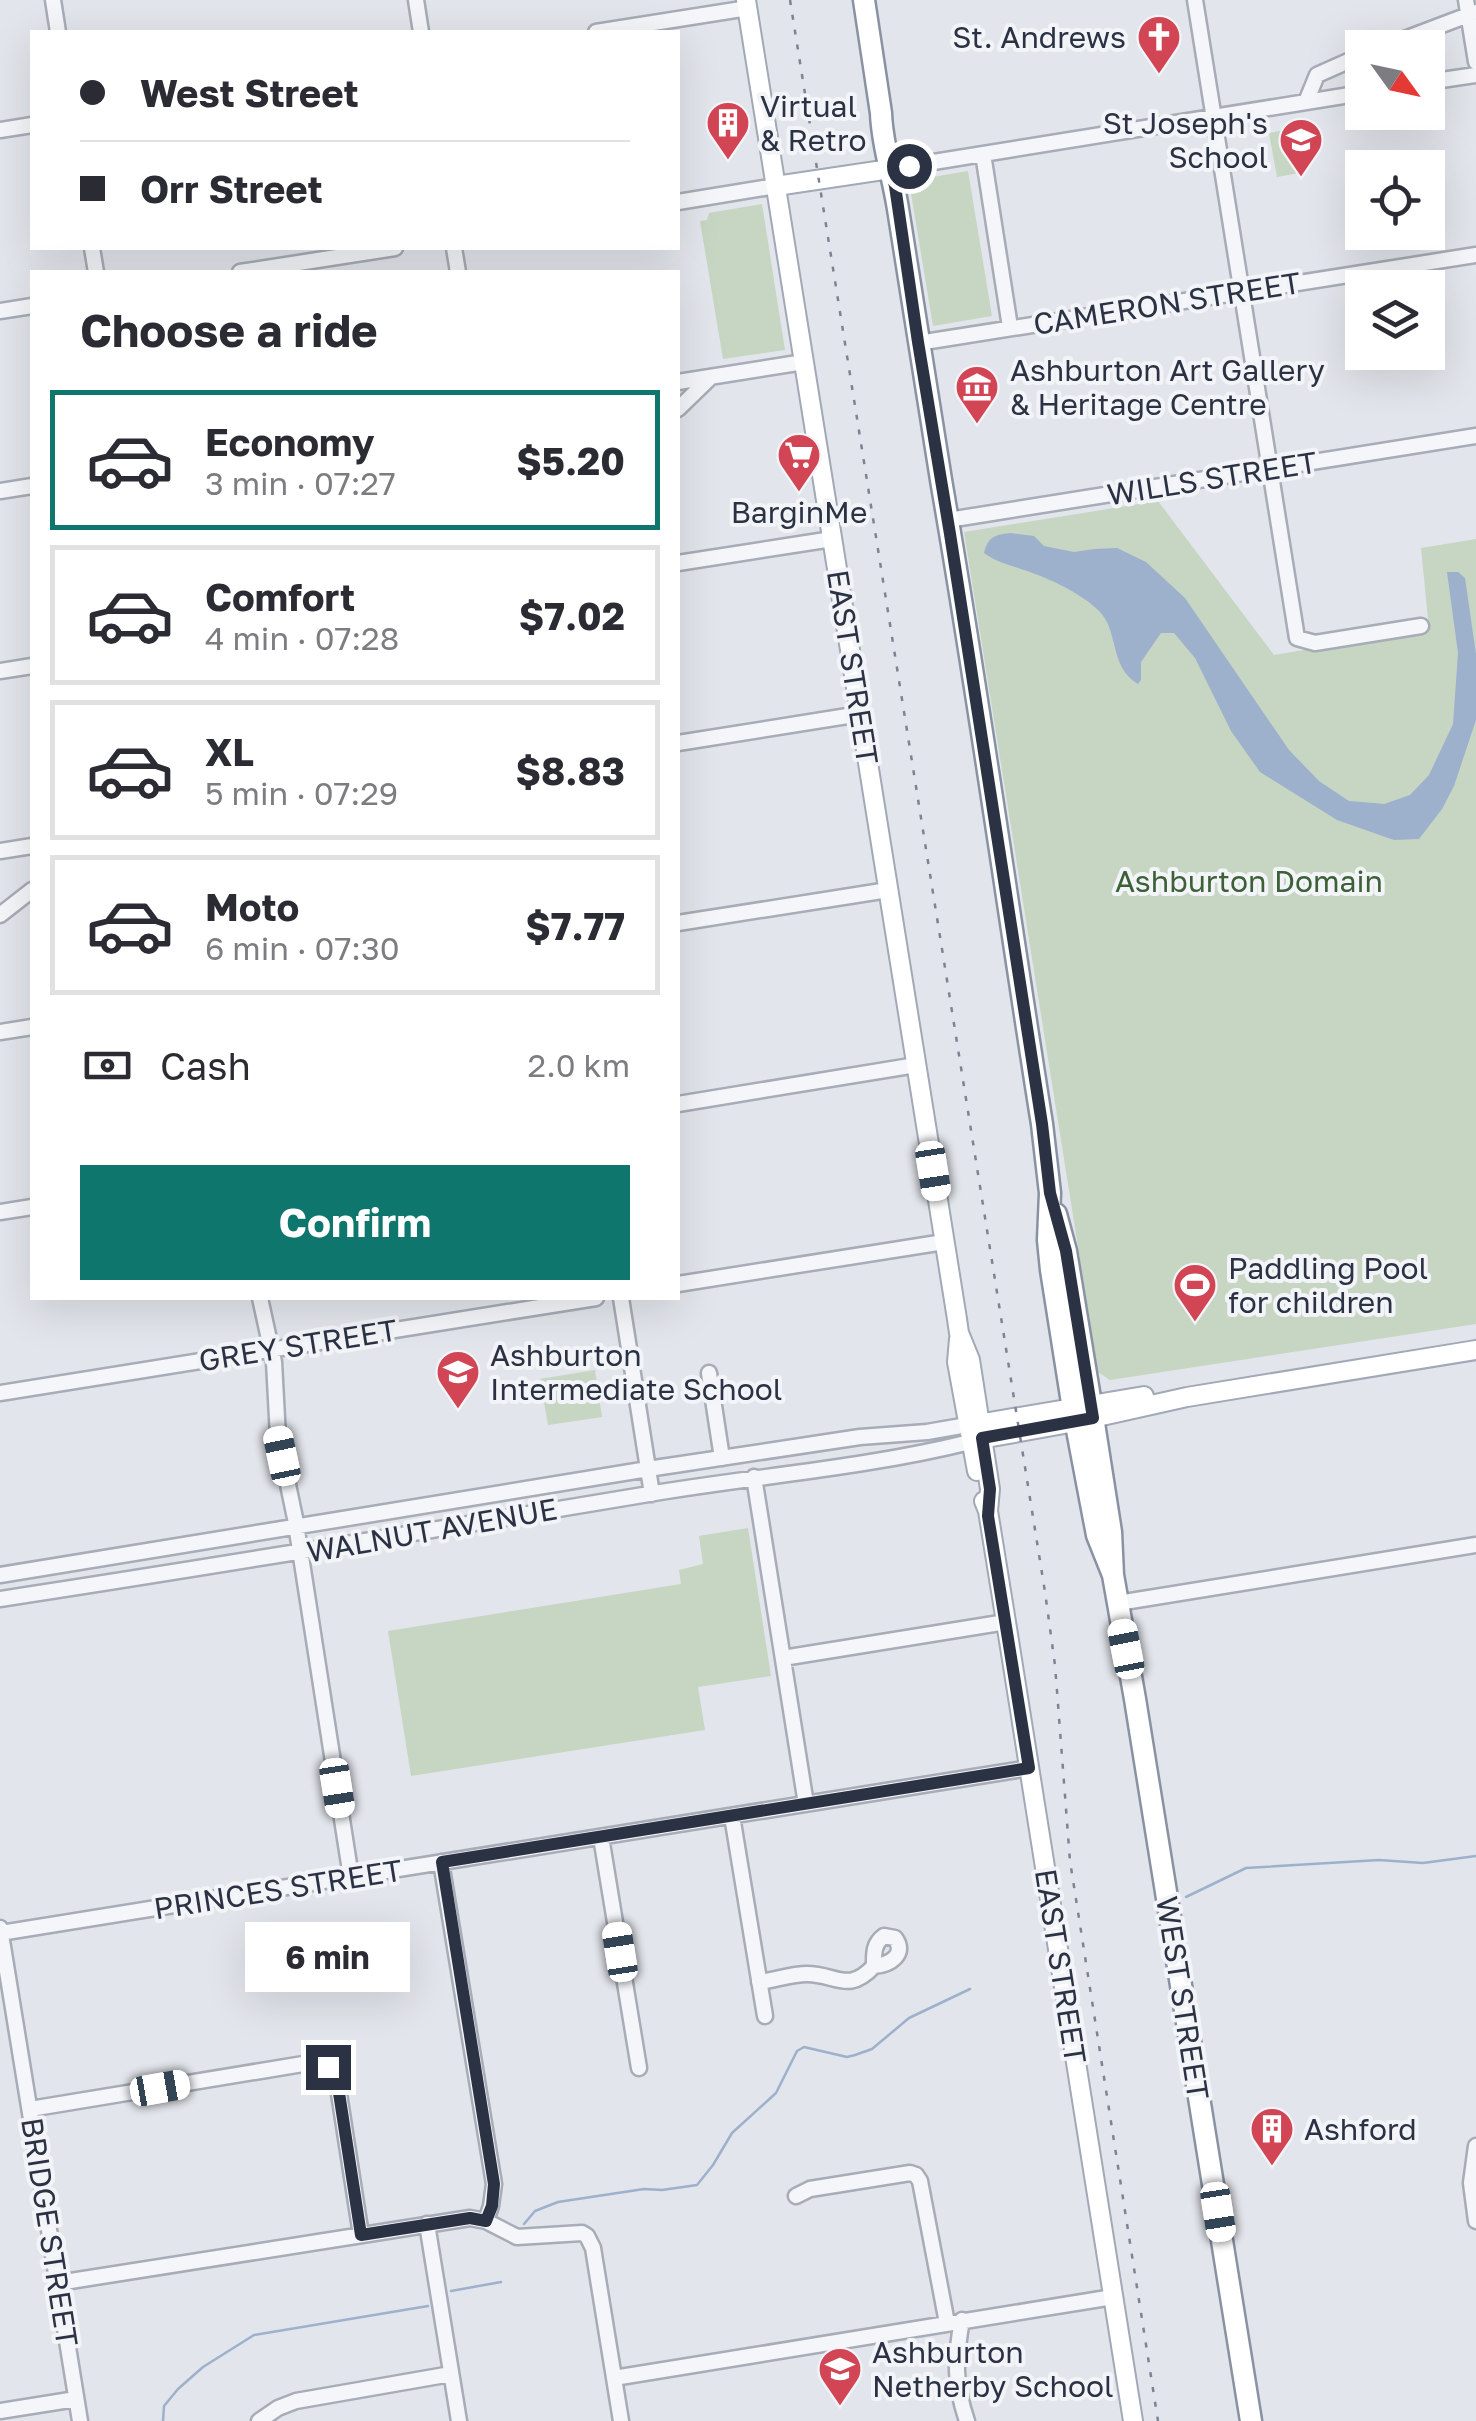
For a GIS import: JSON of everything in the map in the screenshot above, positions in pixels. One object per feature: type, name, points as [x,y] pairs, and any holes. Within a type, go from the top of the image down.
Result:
[{"type":"highway","name":"WEST STREET","points":[[864,0],[881,129],[895,186],[1042,1124],[1050,1193],[1051,1270],[1111,1532],[1113,1575],[1251,2421]]},
{"type":"main road","name":"EAST STREET","points":[[747,4],[960,1334],[957,1362],[975,1432],[980,1491],[988,1512],[1133,2421]]},
{"type":"main road","points":[[776,186],[890,168]]},
{"type":"main road","name":"WALNUT AVENUE","points":[[975,1432],[1476,1350]]},
{"type":"street","points":[[53,0],[58,30]]},
{"type":"street","points":[[416,0],[421,30]]},
{"type":"street","points":[[1196,0],[1296,638],[1316,643],[1421,626]]},
{"type":"street","points":[[607,30],[747,4]]},
{"type":"street","points":[[1422,30],[1470,9],[1476,62]]},
{"type":"street","points":[[1306,102],[1318,76],[1345,63]]},
{"type":"street","points":[[1445,80],[1476,75]]},
{"type":"street","points":[[890,168],[1345,96]]},
{"type":"street","points":[[0,130],[30,124]]},
{"type":"street","points":[[983,154],[1010,327]]},
{"type":"street","points":[[680,202],[776,186]]},
{"type":"street","points":[[253,270],[382,250]]},
{"type":"street","name":"CAMERON STREET","points":[[918,342],[1476,255]]},
{"type":"street","points":[[0,311],[30,306]]},
{"type":"street","points":[[680,382],[804,362]]},
{"type":"street","points":[[680,407],[710,377]]},
{"type":"street","name":"WILLS STREET","points":[[948,520],[1476,436]]},
{"type":"street","points":[[0,491],[30,486]]},
{"type":"street","points":[[680,563],[832,539]]},
{"type":"street","points":[[0,672],[30,666]]},
{"type":"street","points":[[680,743],[860,714]]},
{"type":"street","points":[[0,851],[30,846]]},
{"type":"street","points":[[680,923],[888,890]]},
{"type":"street","points":[[0,915],[30,892]]},
{"type":"street","points":[[0,1032],[30,1027]]},
{"type":"street","points":[[680,1104],[916,1065]]},
{"type":"street","points":[[0,1212],[30,1207]]},
{"type":"street","points":[[680,1284],[944,1242]]},
{"type":"street","points":[[260,1300],[277,1382],[278,1436],[351,1877]]},
{"type":"street","name":"GREY STREET","points":[[0,1393],[584,1300]]},
{"type":"street","points":[[621,1300],[652,1494]]},
{"type":"street","points":[[708,1373],[722,1458]]},
{"type":"street","name":"WALNUT AVENUE","points":[[0,1574],[860,1437],[975,1432]]},
{"type":"street","name":"WALNUT AVENUE","points":[[0,1599],[926,1452],[975,1432]]},
{"type":"street","points":[[860,1437],[864,1462]]},
{"type":"street","points":[[754,1477],[806,1804]]},
{"type":"street","points":[[1118,1603],[1476,1545]]},
{"type":"street","points":[[783,1658],[1006,1622]]},
{"type":"street","name":"PRINCES STREET","points":[[0,1930],[1029,1768]]},
{"type":"street","points":[[732,1816],[765,2016]]},
{"type":"street","points":[[602,1837],[638,2068]]},
{"type":"street","points":[[442,1862],[494,2184],[486,2221]]},
{"type":"street","name":"BRIDGE STREET","points":[[0,1930],[80,2421]]},
{"type":"street","points":[[759,1982],[809,1974],[845,1983],[861,1978],[874,1966]]},
{"type":"street","points":[[30,2109],[316,2062],[328,2067],[337,2080],[361,2235]]},
{"type":"street","points":[[1476,2146],[1471,2183],[1476,2221]]},
{"type":"street","points":[[796,2196],[810,2189],[910,2173],[920,2180],[954,2322],[956,2377],[967,2421]]},
{"type":"street","points":[[58,2284],[470,2218],[486,2221],[517,2237],[582,2232],[593,2248],[621,2421]]},
{"type":"street","points":[[427,2224],[459,2421]]},
{"type":"street","points":[[614,2378],[1114,2297]]},
{"type":"street","points":[[259,2421],[296,2401],[451,2374]]},
{"type":"street","points":[[0,2411],[76,2399]]},
{"type":"green space","points":[[1291,129],[1299,173],[1277,177],[1269,133]]},
{"type":"green space","points":[[968,171],[992,316],[933,326],[909,181]]},
{"type":"green space","points":[[762,204],[785,350],[723,359],[700,221],[707,220],[709,213]]},
{"type":"green space","name":"Ashburton Domain","points":[[1158,501],[1274,655],[1429,629],[1421,548],[1476,539],[1476,1324],[1110,1380],[1098,1372],[964,532]]},
{"type":"green space","points":[[595,1370],[602,1417],[548,1425],[540,1379]]},
{"type":"green space","points":[[748,1528],[771,1676],[698,1687],[705,1730],[411,1776],[388,1631],[681,1584],[679,1570],[703,1564],[699,1536]]},
{"type":"water","points":[[1010,533],[1034,536],[1044,546],[1074,552],[1117,548],[1146,562],[1185,598],[1289,750],[1319,781],[1349,801],[1384,804],[1410,795],[1429,775],[1453,724],[1458,653],[1447,572],[1458,572],[1465,578],[1476,654],[1476,720],[1454,786],[1442,809],[1419,839],[1394,840],[1337,820],[1260,772],[1231,731],[1195,658],[1174,633],[1161,633],[1141,662],[1138,684],[1122,668],[1105,618],[1090,603],[1051,580],[984,553],[992,538]]},
{"type":"waterway","points":[[1186,1897],[1246,1868],[1379,1860],[1423,1863],[1476,1856]]},
{"type":"waterway","points":[[524,2224],[535,2211],[558,2202],[697,2185],[732,2133],[776,2093],[797,2051],[804,2047],[847,2057],[872,2049],[909,2018],[970,1989]]},
{"type":"waterway","points":[[451,2291],[501,2282]]},
{"type":"waterway","points":[[163,2421],[164,2406],[178,2389],[203,2367],[254,2335],[428,2306]]},
{"type":"railway","points":[[790,0],[1045,1592],[1055,1665],[1070,1861],[1158,2421]]},
{"type":"place","name":"St. Andrews","points":[[1159,75]]},
{"type":"place","name":"Virtual & Retro","points":[[728,161]]},
{"type":"place","name":"St Joseph's School","points":[[1301,178]]},
{"type":"place","name":"Ashburton Art Gallery & Heritage Centre","points":[[977,425]]},
{"type":"place","name":"BarginMe","points":[[799,493]]},
{"type":"place","name":"Paddling Pool for children","points":[[1195,1323]]},
{"type":"place","name":"Ashburton Intermediate School","points":[[458,1410]]},
{"type":"place","name":"Ashford","points":[[1272,2167]]},
{"type":"place","name":"Ashburton Netherby School","points":[[840,2407]]},
{"type":"route","points":[[328,2067],[337,2080],[361,2235],[470,2218],[486,2221],[494,2184],[442,1862],[1029,1768],[988,1516],[990,1489],[982,1438],[1093,1418],[1066,1251],[1050,1193],[890,168],[909,166]]}]
